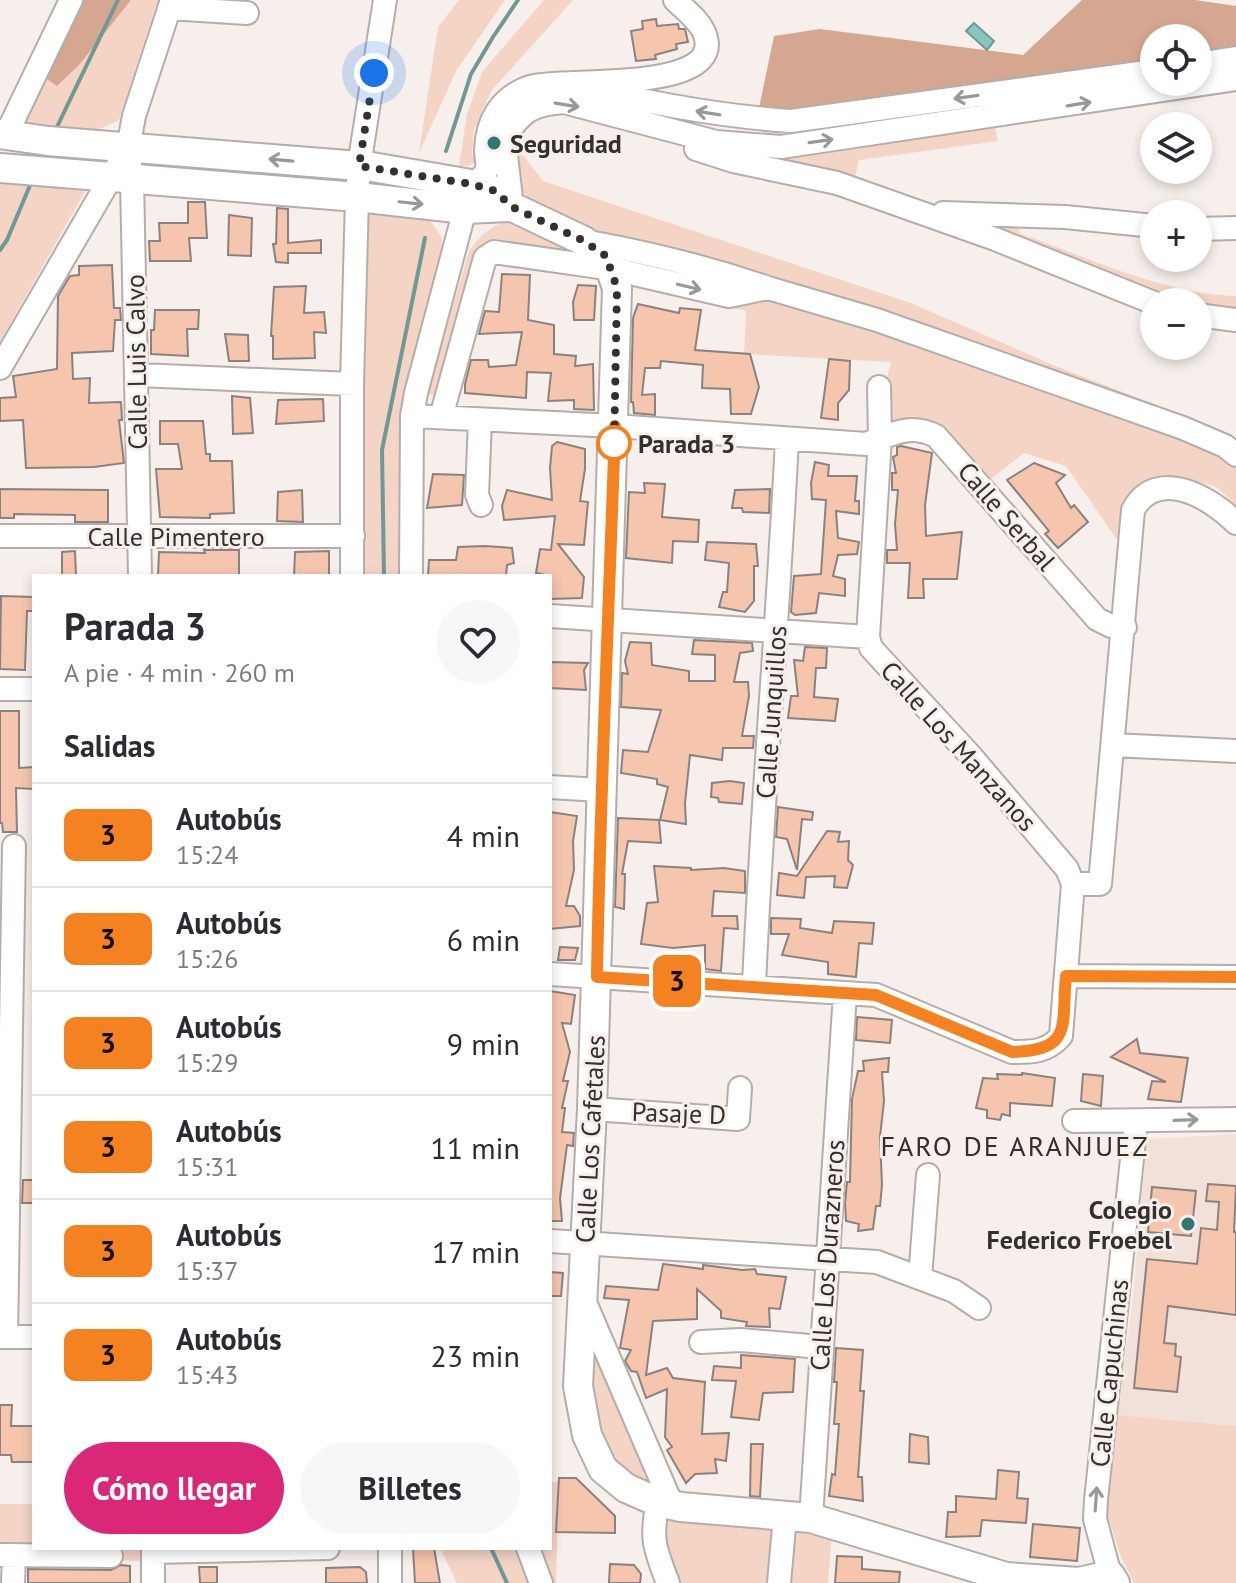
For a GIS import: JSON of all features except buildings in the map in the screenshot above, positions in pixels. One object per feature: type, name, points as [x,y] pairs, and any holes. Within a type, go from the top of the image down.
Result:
[{"type":"main road","points":[[3,134],[128,148],[359,166],[512,207],[584,241],[606,256],[613,269]]},
{"type":"main road","points":[[0,168],[357,197],[468,196]]},
{"type":"main road","name":"Calle Los Cafetales","points":[[613,269],[617,288],[609,620],[600,790],[592,1109],[578,1386],[587,1435],[603,1469],[626,1488],[665,1504],[798,1517],[1005,1580],[1079,1582],[1112,1579]]},
{"type":"street","points":[[3,134],[71,0]]},
{"type":"street","points":[[352,574],[352,384],[357,197],[385,0]]},
{"type":"street","points":[[411,574],[412,416],[416,393],[468,196],[488,167],[487,137],[494,115],[504,100],[528,87],[549,83],[651,78],[677,74],[693,66],[707,43],[704,32],[697,20],[675,0]]},
{"type":"street","points":[[0,368],[121,178],[134,116],[171,4],[247,13]]},
{"type":"street","points":[[1212,62],[1236,58]]},
{"type":"street","points":[[570,84],[669,106],[735,117],[791,121],[1140,73]]},
{"type":"street","points":[[512,207],[504,138],[524,113],[541,103],[564,102],[716,142],[781,147],[1236,79]]},
{"type":"street","points":[[640,123],[710,154],[837,183],[921,212],[1140,297]]},
{"type":"street","name":"Calle Luis Calvo","points":[[121,178],[138,375],[140,574]]},
{"type":"street","points":[[921,212],[1065,217],[1140,225]]},
{"type":"street","points":[[1212,229],[1236,228]]},
{"type":"street","points":[[584,241],[639,251],[724,273],[877,320],[1183,428],[1225,446],[1236,455]]},
{"type":"street","points":[[441,417],[485,258],[494,252],[613,269],[729,296],[768,288]]},
{"type":"street","points":[[1212,317],[1236,320]]},
{"type":"street","points":[[138,375],[352,384]]},
{"type":"street","name":"Calle Los Manzanos","points":[[879,387],[880,438],[868,637],[871,648],[970,755],[1067,869],[1073,884]]},
{"type":"street","name":"Calle Serbal","points":[[412,416],[615,426],[866,444],[903,430],[920,428],[936,436],[1097,619],[1111,626],[1125,627]]},
{"type":"street","points":[[480,420],[477,495],[481,505]]},
{"type":"street","name":"Calle Junquillos","points":[[754,985],[758,881],[778,631],[787,439]]},
{"type":"street","points":[[552,974],[876,995],[1012,1052],[1035,1051],[1051,1046],[1061,1036],[1073,884],[1100,884],[1133,510],[1140,498],[1150,491],[1165,488],[1187,491],[1205,498],[1236,523]]},
{"type":"street","name":"Calle Pimentero","points":[[0,536],[353,536]]},
{"type":"street","points":[[552,616],[868,637]]},
{"type":"street","points":[[0,689],[32,689]]},
{"type":"street","points":[[1113,745],[1236,751]]},
{"type":"street","points":[[552,787],[600,790]]},
{"type":"street","points":[[16,846],[15,1119],[3,1337],[32,1337]]},
{"type":"street","points":[[1066,976],[1236,977]]},
{"type":"street","name":"Calle Los Durazneros","points":[[779,1583],[798,1517],[821,1347],[845,993]]},
{"type":"street","name":"Pasaje D","points":[[592,1109],[738,1119],[740,1088]]},
{"type":"street","points":[[1074,1121],[1236,1119]]},
{"type":"street","name":"Calle Capuchinas","points":[[1112,1579],[1095,1519],[1136,1121]]},
{"type":"street","points":[[920,1278],[928,1175]]},
{"type":"street","points":[[552,1241],[877,1262],[954,1291],[979,1308]]},
{"type":"street","points":[[582,1296],[665,1504],[653,1528],[653,1540],[668,1583]]},
{"type":"street","points":[[701,1342],[740,1340],[821,1347]]},
{"type":"street","points":[[153,1550],[153,1583]]},
{"type":"street","points":[[390,1550],[390,1583]]},
{"type":"street","points":[[529,1550],[541,1583]]},
{"type":"street","points":[[13,1583],[7,1555],[111,1556]]},
{"type":"shaded area","points":[[81,0],[158,0],[119,120],[87,135],[35,130],[25,119]]},
{"type":"shaded area","points":[[82,0],[131,0],[79,65],[57,86],[44,77]]},
{"type":"shaded area","points":[[459,0],[505,0],[456,71],[419,153],[438,27]]},
{"type":"shaded area","points":[[544,0],[573,0],[491,91],[474,130],[472,154],[480,155],[472,164],[459,166],[467,114],[482,72]]},
{"type":"shaded area","points":[[1082,0],[1195,0],[1236,6],[1236,53],[1212,56],[1212,24],[1140,24],[1140,66],[812,112],[759,108],[774,36],[820,29],[1023,55]]},
{"type":"shaded area","points":[[994,122],[998,141],[859,160],[854,180],[748,159]]},
{"type":"shaded area","points":[[511,153],[523,155],[543,181],[911,303],[1053,365],[1223,431],[1236,438],[1236,506],[1218,488],[1209,484],[1171,480],[1145,484],[1125,500],[1120,544],[1066,466],[1024,453],[987,482],[937,431],[884,427],[885,387],[891,362],[744,354],[746,311],[629,286],[625,253],[619,245],[597,230],[536,209],[522,190],[513,169]]},
{"type":"shaded area","points":[[149,160],[337,175],[341,182],[146,166]]},
{"type":"shaded area","points":[[0,179],[87,188],[0,342]]},
{"type":"shaded area","points":[[369,212],[421,216],[432,223],[442,238],[441,265],[404,400],[400,426],[402,574],[359,574],[362,217]]},
{"type":"shaded area","points":[[955,218],[1020,221],[1019,233],[1126,273],[1177,288],[1140,288],[1140,292]]},
{"type":"shaded area","points":[[504,222],[588,259],[482,255],[435,395],[427,394],[469,251],[484,234]]},
{"type":"shaded area","points":[[1212,294],[1236,296],[1236,312],[1212,309]]},
{"type":"shaded area","name":"Colegio Federico Froebel","points":[[1236,1134],[1236,1426],[1117,1415],[1133,1299],[1149,1139]]},
{"type":"shaded area","points":[[593,1340],[658,1491],[618,1467],[605,1450],[589,1389]]},
{"type":"shaded area","points":[[1117,1415],[1236,1426],[1236,1583],[1134,1583],[1121,1557],[1106,1512]]},
{"type":"shaded area","points":[[552,1482],[559,1482],[556,1583],[545,1583],[533,1550],[552,1550]]},
{"type":"shaded area","points":[[0,1504],[32,1504],[32,1550],[145,1550],[144,1561],[0,1550]]},
{"type":"shaded area","points":[[666,1517],[775,1524],[772,1583],[673,1583],[660,1523]]},
{"type":"shaded area","points":[[796,1529],[832,1534],[828,1583],[785,1583],[788,1541]]},
{"type":"shaded area","points":[[441,1550],[522,1550],[534,1583],[457,1583]]},
{"type":"water","points":[[974,23],[994,41],[987,50],[966,31]]},
{"type":"waterway","points":[[55,131],[118,0]]},
{"type":"waterway","points":[[446,151],[471,74],[518,0]]},
{"type":"waterway","points":[[0,250],[31,183]]},
{"type":"waterway","points":[[384,574],[382,450],[425,238]]},
{"type":"waterway","points":[[492,1550],[507,1583]]},
{"type":"bus line","name":"3","points":[[615,426],[600,790],[597,977],[876,995],[1012,1052],[1035,1051],[1051,1046],[1061,1036],[1066,976],[1236,977]]},
{"type":"place","name":"Seguridad","points":[[494,143]]},
{"type":"place","name":"Parada 3","points":[[614,443]]},
{"type":"place","name":"Colegio Federico Froebel","points":[[1188,1224]]},
{"type":"district","name":"FARO DE ARANJUEZ","points":[[1015,1145]]},
{"type":"route","points":[[374,73],[359,166],[471,184],[495,191],[512,207],[584,241],[606,256],[617,288],[614,454],[614,443]]}]
